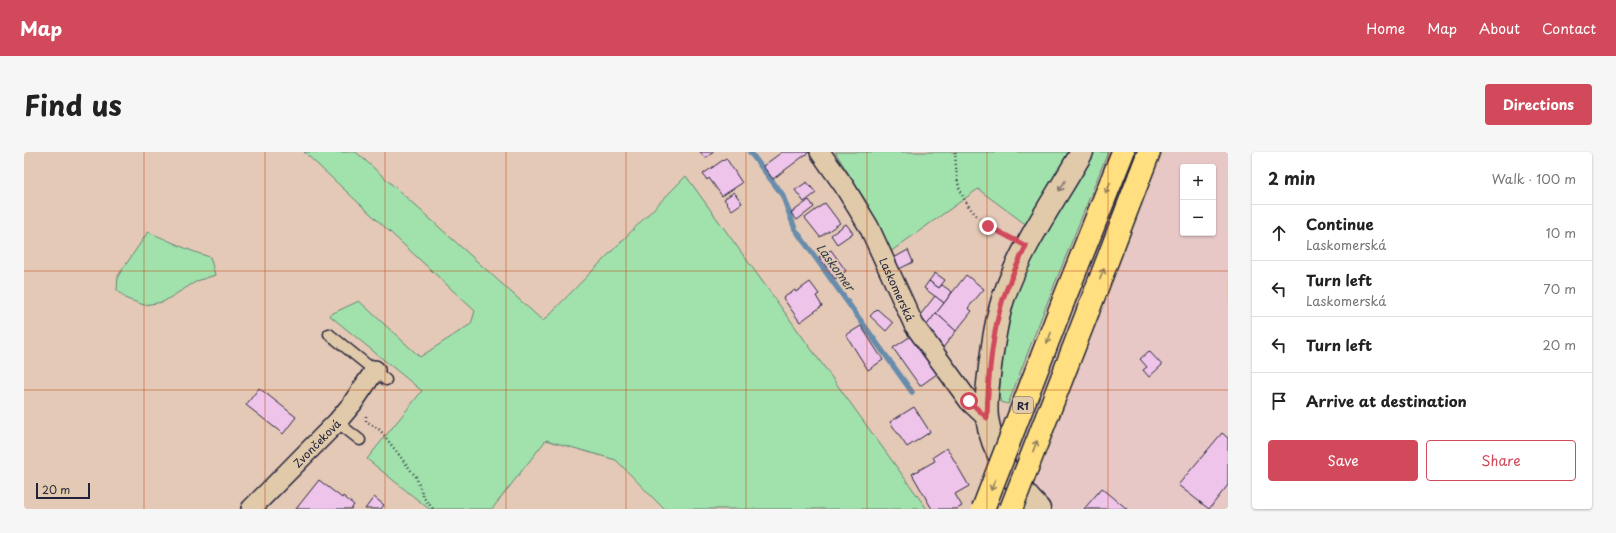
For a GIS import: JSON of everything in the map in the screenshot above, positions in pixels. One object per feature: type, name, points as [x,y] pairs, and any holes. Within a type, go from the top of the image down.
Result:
[{"type":"highway","name":"R1","points":[[983,509],[1122,152]]},
{"type":"highway","name":"R1","points":[[1011,509],[1149,152]]},
{"type":"street","name":"Laskomerská","points":[[820,152],[844,186],[869,227],[914,325],[969,401],[987,418]]},
{"type":"street","points":[[1039,509],[1013,479],[1000,458],[991,437],[987,418],[988,389],[996,327],[1003,299],[1026,246],[1082,152]]},
{"type":"street","name":"Zvončeková","points":[[251,509],[338,422],[357,397],[380,375]]},
{"type":"lane","points":[[330,334],[380,375]]},
{"type":"lane","points":[[338,422],[360,440]]},
{"type":"path","points":[[955,152],[960,191],[971,211],[988,226],[1026,246]]},
{"type":"path","points":[[357,397],[362,401],[365,408],[366,421],[380,430],[416,477],[424,498],[433,509]]},
{"type":"shaded area","points":[[1166,152],[1228,152],[1228,509],[1026,509],[1156,174]]},
{"type":"green space","points":[[304,152],[356,152],[543,321],[686,176],[927,509],[664,509],[616,460],[546,440],[492,509],[429,509],[367,459],[422,391],[329,315],[359,301],[420,357],[471,324],[475,311]]},
{"type":"green space","points":[[835,152],[1070,152],[1028,226],[978,189],[890,252],[869,206]]},
{"type":"green space","points":[[1092,152],[1108,152],[1008,404],[1001,402],[999,396],[1004,345],[1017,289],[1036,247]]},
{"type":"green space","points":[[148,232],[194,252],[210,257],[215,275],[197,281],[163,302],[144,305],[127,299],[117,290],[118,276]]},
{"type":"building","points":[[700,152],[714,152],[705,158]]},
{"type":"building","points":[[782,152],[809,152],[773,179],[763,166]]},
{"type":"building","points":[[726,158],[742,183],[722,196],[709,178],[707,180],[703,174]]},
{"type":"building","points":[[807,182],[816,193],[804,202],[795,190]]},
{"type":"building","points":[[734,192],[742,203],[732,210],[724,199]]},
{"type":"building","points":[[809,200],[814,207],[797,220],[791,213]]},
{"type":"building","points":[[825,203],[840,223],[820,237],[805,218]]},
{"type":"building","points":[[846,224],[853,233],[837,244],[831,235]]},
{"type":"building","points":[[831,250],[846,271],[835,279],[819,257]]},
{"type":"building","points":[[908,250],[913,262],[897,270],[892,259]]},
{"type":"building","points":[[935,273],[945,280],[939,288],[929,281]]},
{"type":"building","points":[[966,275],[984,289],[968,308],[972,311],[956,331],[936,313]]},
{"type":"building","points":[[929,281],[939,288],[942,285],[952,292],[944,303],[924,288]]},
{"type":"building","points":[[810,282],[819,294],[816,296],[822,306],[800,322],[783,298],[795,290],[796,292]]},
{"type":"building","points":[[935,296],[944,303],[926,326],[917,319]]},
{"type":"building","points":[[877,309],[893,323],[886,331],[870,316]]},
{"type":"building","points":[[936,313],[956,331],[942,349],[923,330]]},
{"type":"building","points":[[861,326],[883,360],[868,370],[846,335]]},
{"type":"building","points":[[914,334],[941,371],[920,386],[893,348]]},
{"type":"building","points":[[1149,351],[1162,365],[1149,377],[1143,370],[1147,367],[1140,359]]},
{"type":"building","points":[[259,388],[296,417],[283,434],[246,405]]},
{"type":"building","points":[[914,407],[930,432],[907,447],[890,422]]},
{"type":"building","points":[[1222,433],[1228,438],[1228,485],[1209,509],[1178,485]]},
{"type":"building","points":[[947,448],[969,486],[955,494],[962,506],[957,509],[932,509],[912,474],[935,461],[933,457]]},
{"type":"building","points":[[319,480],[342,498],[343,496],[354,505],[351,509],[296,509]]},
{"type":"building","points":[[1102,488],[1127,509],[1084,509]]},
{"type":"building","points":[[374,497],[384,505],[381,509],[365,509]]},
{"type":"waterway","name":"Laskomer","points":[[750,152],[782,194],[795,229],[912,392]]},
{"type":"route","points":[[969,401],[987,418],[991,356],[996,327],[1003,299],[1026,246],[988,226]]}]
